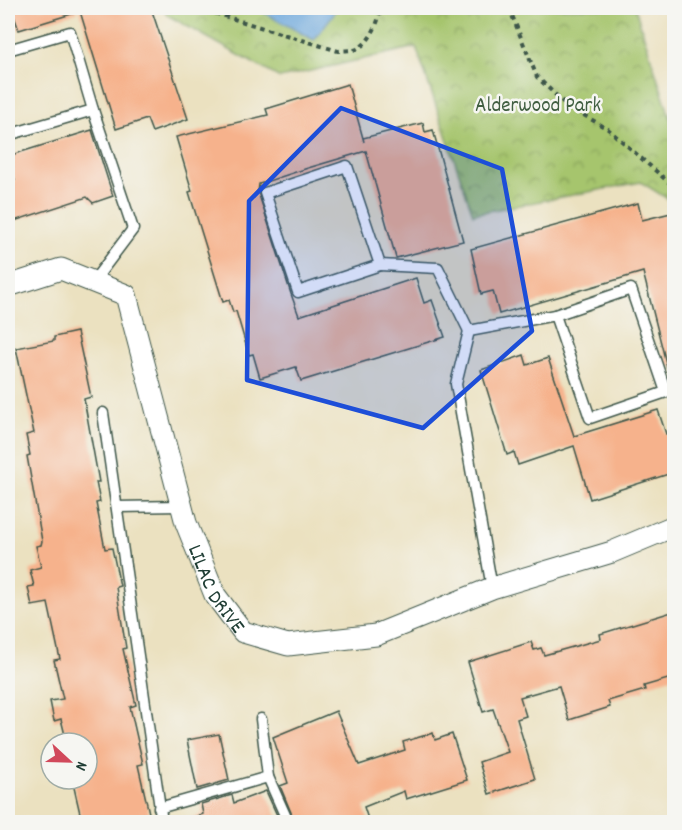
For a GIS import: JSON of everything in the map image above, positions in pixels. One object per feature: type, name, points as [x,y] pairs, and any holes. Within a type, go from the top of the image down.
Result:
[{"type":"street","name":"LILAC DRIVE","points":[[8,286],[61,269],[126,295],[181,506],[215,595],[243,632],[288,645],[376,635],[492,588],[612,552],[675,526]]},
{"type":"lane","points":[[8,50],[70,32],[93,110],[133,229],[93,282]]},
{"type":"lane","points":[[8,135],[93,110]]},
{"type":"lane","points":[[380,265],[347,166],[265,193],[298,292],[380,265],[438,268],[469,331],[456,384],[492,588]]},
{"type":"lane","points":[[469,331],[555,315],[631,289],[666,392],[590,418],[555,315]]},
{"type":"lane","points":[[103,413],[162,822]]},
{"type":"lane","points":[[117,507],[181,506]]},
{"type":"lane","points":[[261,719],[268,777],[288,822]]},
{"type":"lane","points":[[159,808],[268,777]]},
{"type":"path","points":[[198,8],[338,51],[357,48],[369,37],[380,20],[381,8]]},
{"type":"path","points":[[509,8],[537,77],[566,105],[608,129],[675,187]]},
{"type":"highlighted area","points":[[341,108],[502,169],[532,331],[423,428],[247,380],[249,201]]},
{"type":"green space","name":"Alderwood Park","points":[[164,8],[635,8],[674,129],[674,203],[641,182],[473,214],[416,47],[280,78],[167,15]]},
{"type":"water","points":[[267,8],[338,8],[314,40],[264,13]]},
{"type":"building","points":[[11,8],[77,8],[78,12],[19,30]]},
{"type":"building","points":[[79,8],[151,8],[188,119],[152,132],[147,119],[116,129]]},
{"type":"building","points":[[348,84],[364,142],[363,138],[423,123],[425,132],[433,130],[463,241],[396,258],[366,151],[259,184],[258,192],[299,316],[416,278],[424,303],[432,300],[445,337],[301,381],[296,367],[260,378],[253,354],[249,355],[236,311],[233,312],[229,300],[223,302],[189,192],[192,191],[176,137],[268,115],[266,109]]},
{"type":"building","points":[[92,130],[113,196],[93,203],[87,197],[8,223],[8,182],[15,180],[8,156]]},
{"type":"building","points":[[638,203],[642,220],[675,212],[675,366],[667,367],[643,272],[499,314],[493,291],[481,294],[471,249]]},
{"type":"building","points":[[77,332],[91,397],[84,399],[99,482],[96,482],[100,502],[96,503],[105,549],[112,548],[120,586],[116,587],[126,648],[123,649],[136,705],[130,707],[143,764],[138,765],[151,822],[82,822],[75,791],[99,791],[99,731],[64,731],[61,719],[54,721],[50,701],[63,699],[54,660],[60,659],[48,603],[32,606],[28,587],[34,586],[30,570],[41,567],[36,546],[41,545],[42,541],[27,456],[30,455],[26,435],[34,433],[16,348],[54,341],[54,337]]},
{"type":"building","points":[[524,355],[527,365],[548,358],[574,436],[658,410],[666,434],[675,431],[675,472],[590,499],[574,446],[518,465],[514,452],[507,455],[481,370]]},
{"type":"building","points":[[675,611],[675,677],[644,686],[645,690],[608,701],[610,707],[569,720],[559,686],[520,697],[526,716],[517,719],[535,779],[489,794],[479,762],[508,752],[493,709],[483,712],[468,662],[531,642],[534,650],[541,648],[544,655],[601,639],[600,634]]},
{"type":"building","points":[[336,711],[359,765],[405,750],[403,742],[433,733],[435,740],[452,734],[467,780],[406,799],[404,791],[364,807],[369,822],[295,822],[280,786],[288,783],[273,737]]},
{"type":"building","points":[[219,734],[229,780],[197,789],[187,740]]},
{"type":"building","points":[[266,791],[280,822],[187,822],[203,814],[201,804],[232,795],[234,803]]}]
